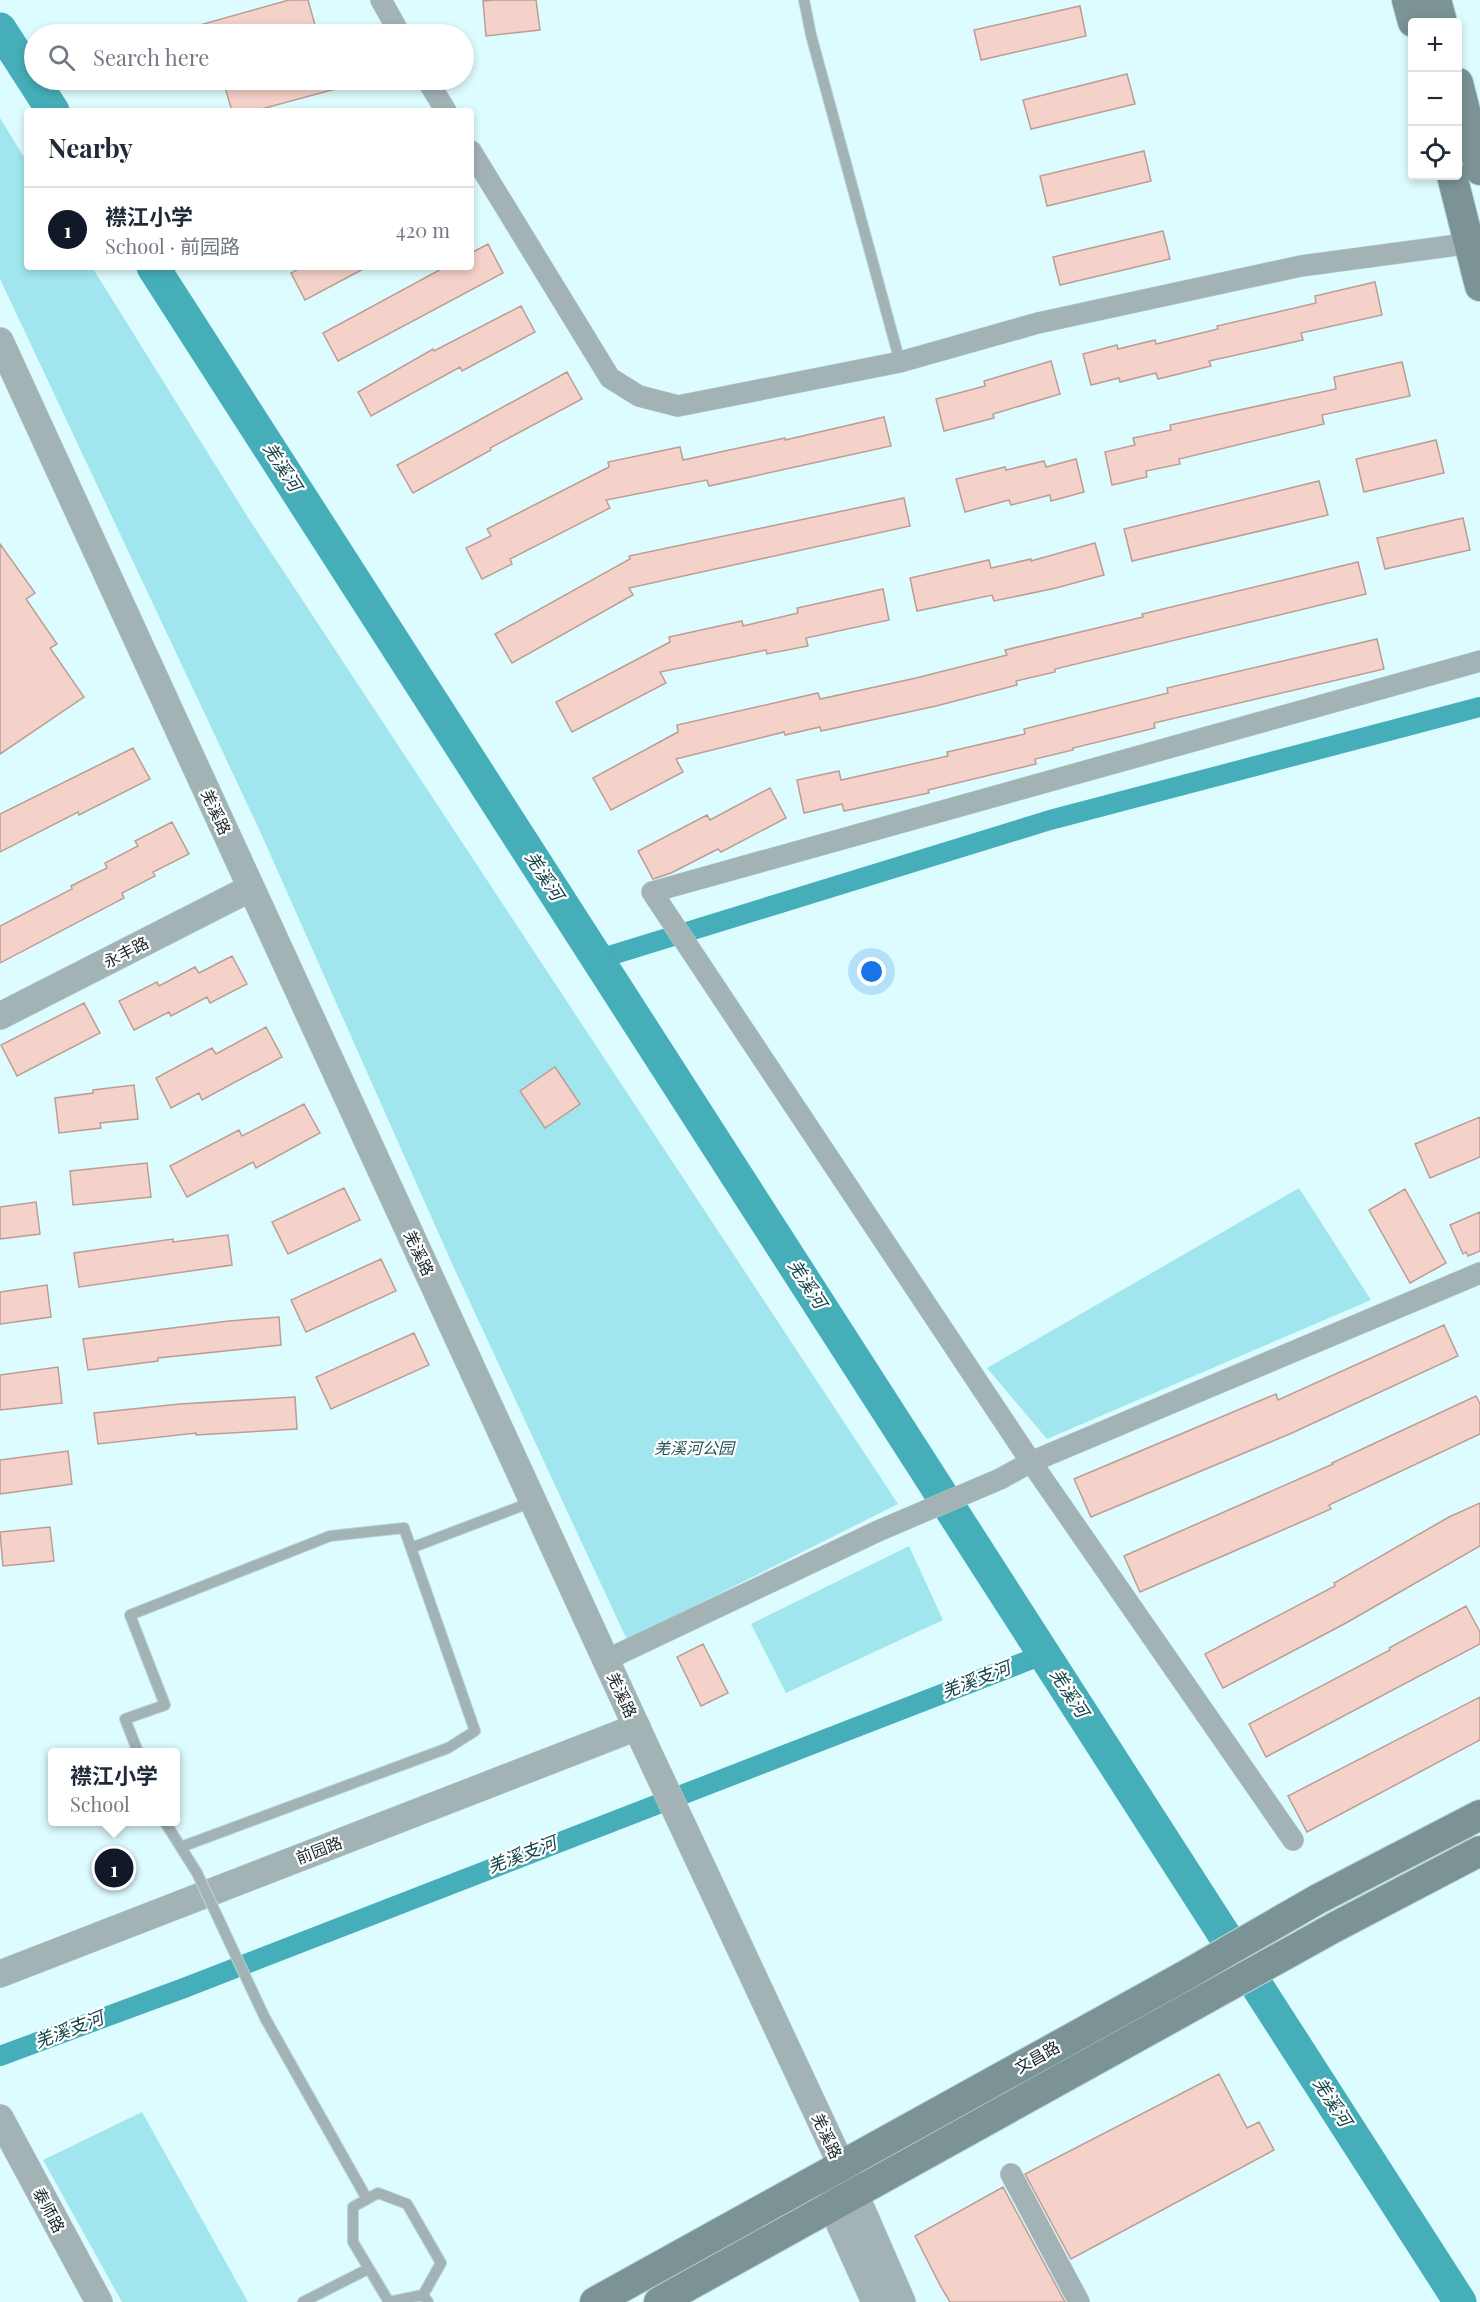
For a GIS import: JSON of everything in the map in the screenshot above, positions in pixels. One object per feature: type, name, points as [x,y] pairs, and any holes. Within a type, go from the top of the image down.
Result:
[{"type":"main road","points":[[1407,0],[1412,18]]},
{"type":"main road","points":[[1436,0],[1441,18]]},
{"type":"main road","points":[[1462,99],[1480,170]]},
{"type":"main road","points":[[1453,180],[1475,242],[1480,286]]},
{"type":"main road","name":"文昌路","points":[[595,2302],[1186,1975],[1318,1899],[1480,1815]]},
{"type":"main road","name":"文昌路","points":[[659,2302],[1200,2001],[1480,1851]]},
{"type":"street","points":[[381,0],[394,24]]},
{"type":"street","points":[[433,90],[445,108]]},
{"type":"street","points":[[474,156],[610,378],[639,396],[678,405],[900,362],[1038,322],[1301,266],[1475,242]]},
{"type":"street","name":"羌溪路","points":[[0,341],[533,1502],[841,2165],[843,2201]]},
{"type":"street","points":[[1293,1840],[1030,1462],[652,892],[1480,661]]},
{"type":"street","name":"永丰路","points":[[0,1016],[251,888]]},
{"type":"street","points":[[606,1660],[878,1531],[1000,1479],[1030,1462],[1480,1273]]},
{"type":"street","name":"前园路","points":[[0,1974],[641,1735]]},
{"type":"street","name":"泰师路","points":[[0,2118],[99,2302]]},
{"type":"street","points":[[1011,2174],[1079,2302]]},
{"type":"street","points":[[843,2201],[875,2302]]},
{"type":"street","points":[[843,2201],[902,2302]]},
{"type":"lane","points":[[804,0],[811,35],[900,362]]},
{"type":"lane","points":[[411,1548],[533,1502]]},
{"type":"lane","points":[[137,1748],[126,1719],[165,1705],[130,1615],[330,1536],[404,1528],[475,1731],[448,1748],[181,1847]]},
{"type":"lane","points":[[168,1826],[197,1873],[265,2018],[367,2199]]},
{"type":"lane","points":[[378,2193],[407,2204],[441,2263],[426,2299],[389,2302],[368,2269],[353,2242],[353,2207],[367,2199],[378,2193]]},
{"type":"lane","points":[[303,2302],[368,2269]]},
{"type":"green space","name":"羌溪河公园","points":[[0,118],[24,157],[24,270],[94,270],[249,519],[898,1504],[627,1640],[454,1268],[259,829],[0,279]]},
{"type":"green space","points":[[1299,1188],[1371,1300],[1047,1439],[987,1368]]},
{"type":"green space","points":[[909,1546],[943,1620],[786,1693],[751,1624]]},
{"type":"green space","points":[[142,2112],[248,2302],[122,2302],[43,2160]]},
{"type":"building","points":[[289,0],[308,0],[315,24],[203,24]]},
{"type":"building","points":[[536,0],[540,30],[486,36],[483,1]]},
{"type":"building","points":[[1080,6],[1086,36],[981,60],[974,30]]},
{"type":"building","points":[[1127,74],[1135,104],[1031,129],[1023,100]]},
{"type":"building","points":[[226,90],[332,90],[265,108],[231,108]]},
{"type":"building","points":[[1144,151],[1151,181],[1047,206],[1040,176]]},
{"type":"building","points":[[1163,231],[1170,259],[1060,285],[1053,257]]},
{"type":"building","points":[[488,244],[503,273],[338,361],[323,333],[439,270],[474,270],[474,251]]},
{"type":"building","points":[[296,270],[361,270],[305,300],[291,273]]},
{"type":"building","points":[[1375,282],[1382,315],[1301,333],[1303,340],[1209,361],[1211,366],[1158,379],[1156,373],[1120,382],[1119,378],[1091,385],[1083,354],[1117,345],[1118,349],[1155,340],[1156,344],[1218,329],[1217,326],[1316,303],[1315,296]]},
{"type":"building","points":[[521,306],[535,332],[462,371],[460,367],[371,416],[358,392],[433,349],[434,351]]},
{"type":"building","points":[[1051,361],[1060,394],[993,414],[994,418],[944,431],[936,399],[985,386],[984,381]]},
{"type":"building","points":[[1402,362],[1410,396],[1322,415],[1324,424],[1179,459],[1180,464],[1146,471],[1147,477],[1112,485],[1105,452],[1135,445],[1133,438],[1171,430],[1170,425],[1336,389],[1334,377]]},
{"type":"building","points":[[567,372],[582,399],[490,448],[491,450],[413,493],[397,465]]},
{"type":"building","points":[[884,417],[891,446],[709,486],[707,480],[606,500],[610,508],[510,559],[512,564],[482,579],[466,548],[491,536],[487,529],[609,467],[608,462],[680,447],[683,460]]},
{"type":"building","points":[[1436,440],[1444,473],[1364,492],[1356,459]]},
{"type":"building","points":[[1076,459],[1084,492],[1051,501],[1050,495],[1011,505],[1009,500],[965,512],[956,479],[1005,467],[1006,470],[1044,461],[1046,467]]},
{"type":"building","points":[[1319,481],[1328,515],[1132,561],[1124,529]]},
{"type":"building","points":[[904,498],[910,526],[629,588],[633,595],[512,663],[495,634],[630,559],[629,556]]},
{"type":"building","points":[[1463,518],[1470,550],[1385,569],[1377,538]]},
{"type":"building","points":[[1095,543],[1104,575],[994,601],[992,595],[917,611],[910,578],[989,560],[991,568],[1031,559],[1031,561]]},
{"type":"building","points":[[0,544],[35,593],[26,599],[57,644],[50,648],[84,697],[0,754]]},
{"type":"building","points":[[1358,562],[1366,594],[1055,669],[1055,672],[1016,681],[1017,685],[936,706],[821,731],[820,727],[785,735],[784,732],[676,759],[683,772],[611,810],[593,778],[678,732],[677,725],[818,693],[820,699],[916,678],[1007,655],[1005,650],[1143,617],[1142,614]]},
{"type":"building","points":[[883,589],[889,620],[806,638],[808,646],[767,654],[766,650],[660,672],[666,683],[572,732],[556,702],[670,642],[669,637],[742,621],[743,626],[798,613],[797,608]]},
{"type":"building","points":[[1377,639],[1384,669],[1154,723],[1155,728],[1073,748],[1073,750],[1035,759],[1036,764],[928,790],[929,793],[844,811],[842,804],[804,813],[797,780],[839,771],[841,780],[948,756],[947,752],[1025,734],[1024,729],[1168,693],[1167,688]]},
{"type":"building","points":[[133,748],[150,779],[79,815],[78,812],[0,852],[0,814]]},
{"type":"building","points":[[770,788],[786,818],[721,852],[718,849],[671,873],[653,879],[638,851],[707,815],[710,820]]},
{"type":"building","points":[[172,822],[189,854],[153,872],[155,876],[122,893],[124,898],[0,963],[0,926],[107,868],[105,863],[138,846],[135,841]]},
{"type":"building","points":[[232,956],[247,984],[210,1003],[207,997],[171,1016],[169,1012],[134,1030],[119,1001],[157,982],[159,986],[195,967],[199,973]]},
{"type":"building","points":[[84,1003],[100,1033],[17,1076],[1,1045]]},
{"type":"building","points":[[266,1027],[282,1057],[202,1100],[199,1093],[171,1108],[156,1078],[212,1048],[216,1054]]},
{"type":"building","points":[[555,1067],[580,1104],[545,1128],[520,1091]]},
{"type":"building","points":[[134,1085],[138,1119],[100,1123],[101,1128],[59,1133],[55,1098]]},
{"type":"building","points":[[304,1104],[320,1133],[256,1168],[253,1162],[187,1197],[170,1166],[239,1130],[242,1136]]},
{"type":"building","points":[[1480,1117],[1480,1157],[1430,1178],[1415,1144]]},
{"type":"building","points":[[147,1163],[151,1197],[73,1205],[70,1171]]},
{"type":"building","points":[[344,1188],[360,1220],[288,1254],[272,1222]]},
{"type":"building","points":[[1405,1189],[1446,1263],[1410,1283],[1369,1210]]},
{"type":"building","points":[[36,1202],[40,1234],[0,1239],[0,1207]]},
{"type":"building","points":[[1480,1212],[1480,1251],[1468,1256],[1466,1252],[1463,1254],[1450,1225]]},
{"type":"building","points":[[228,1235],[232,1265],[79,1287],[74,1253],[173,1239],[173,1242]]},
{"type":"building","points":[[381,1259],[396,1291],[306,1332],[291,1300]]},
{"type":"building","points":[[47,1285],[51,1317],[0,1324],[0,1292]]},
{"type":"building","points":[[279,1317],[281,1345],[158,1358],[158,1361],[88,1370],[83,1339]]},
{"type":"building","points":[[1444,1325],[1458,1356],[1292,1433],[1091,1517],[1074,1479],[1276,1394],[1278,1400]]},
{"type":"building","points":[[414,1333],[429,1365],[331,1409],[316,1377]]},
{"type":"building","points":[[58,1367],[62,1403],[0,1410],[0,1375]]},
{"type":"building","points":[[1476,1396],[1480,1404],[1480,1434],[1329,1505],[1331,1509],[1140,1592],[1124,1556],[1333,1464]]},
{"type":"building","points":[[295,1397],[297,1429],[196,1435],[196,1433],[98,1444],[94,1413],[180,1404]]},
{"type":"building","points":[[68,1451],[72,1484],[0,1494],[0,1460]]},
{"type":"building","points":[[1480,1503],[1480,1546],[1346,1623],[1223,1688],[1205,1654],[1335,1586],[1334,1583],[1449,1517]]},
{"type":"building","points":[[50,1527],[54,1561],[3,1566],[0,1532]]},
{"type":"building","points":[[1466,1606],[1480,1632],[1480,1644],[1266,1757],[1249,1724],[1390,1650],[1389,1648]]},
{"type":"building","points":[[703,1644],[728,1693],[701,1706],[677,1657]]},
{"type":"building","points":[[1480,1697],[1480,1740],[1307,1832],[1288,1796]]},
{"type":"building","points":[[1219,2074],[1247,2128],[1259,2122],[1274,2150],[1071,2259],[1025,2174]]},
{"type":"building","points":[[1003,2187],[1065,2302],[950,2302],[941,2287],[915,2236]]},
{"type":"waterway","name":"羌溪河","points":[[0,29],[24,66]]},
{"type":"waterway","name":"羌溪河","points":[[39,90],[51,108]]},
{"type":"waterway","name":"羌溪河","points":[[155,270],[1460,2302]]},
{"type":"waterway","points":[[599,959],[1050,820],[1480,707]]},
{"type":"waterway","name":"羌溪支河","points":[[0,2056],[184,1988],[1045,1654]]},
{"type":"place","name":"襟江小学","points":[[114,1868]]}]
